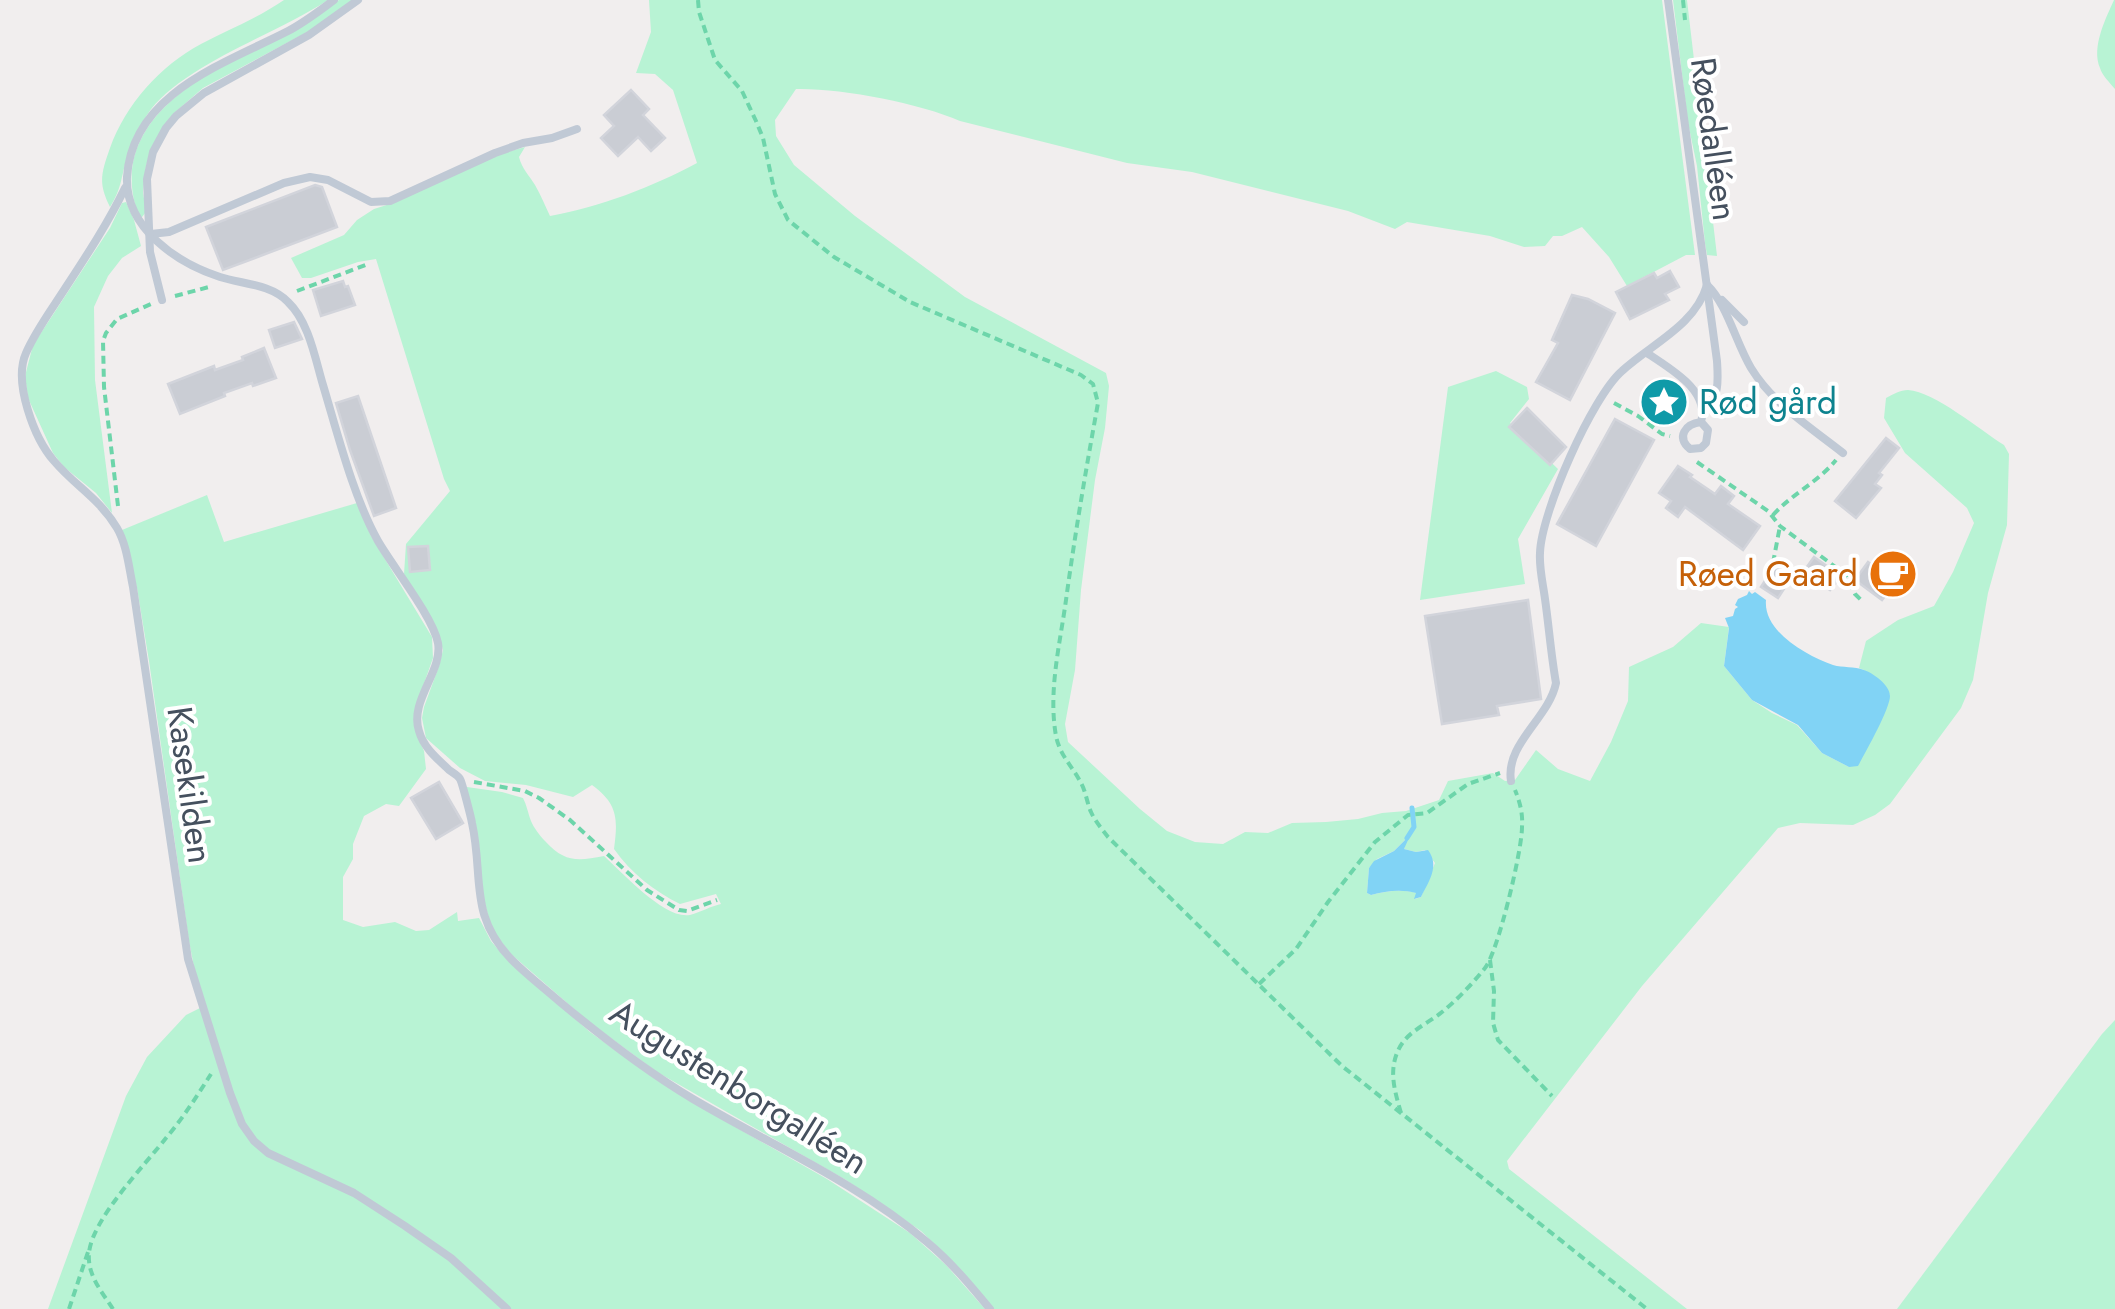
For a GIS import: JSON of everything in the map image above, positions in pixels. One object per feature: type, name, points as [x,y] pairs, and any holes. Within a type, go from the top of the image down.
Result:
[{"type":"lane","points":[[283,297],[268,289],[214,275],[180,258],[150,234],[133,210],[127,184],[129,164],[134,147],[160,105],[202,74],[292,29],[334,0]]},
{"type":"lane","points":[[162,300],[150,252],[148,171],[153,152],[171,122],[213,87],[309,35],[358,0]]},
{"type":"lane","name":"Røedalléen","points":[[1668,0],[1718,376],[1716,394],[1704,410],[1701,422]]},
{"type":"lane","points":[[150,234],[170,232],[284,183],[310,178],[328,180],[370,202],[390,201],[495,153],[577,129]]},
{"type":"lane","name":"Kasekilden","points":[[127,184],[95,243],[33,339],[20,368],[20,379],[48,454],[92,495],[120,534],[133,587],[188,960],[219,1059],[242,1124],[260,1148],[368,1201],[451,1258],[507,1309]]},
{"type":"lane","points":[[1512,781],[1513,758],[1551,700],[1556,683],[1540,552],[1547,518],[1593,410],[1625,368],[1696,310],[1707,285],[1744,322]]},
{"type":"lane","name":"Augustenborgalléen","points":[[283,297],[306,330],[368,520],[436,638],[438,654],[421,702],[417,727],[428,748],[460,779],[474,833],[486,927],[510,958],[638,1063],[844,1184],[908,1227],[948,1262],[990,1309]]},
{"type":"lane","points":[[1719,297],[1765,389],[1843,453]]},
{"type":"lane","points":[[1647,353],[1690,386],[1704,410]]},
{"type":"lane","points":[[1701,422],[1708,437],[1701,448],[1690,450],[1682,436],[1684,430],[1701,422]]},
{"type":"path","points":[[698,0],[715,60],[742,91],[756,120],[775,194],[788,220],[834,257],[896,294],[1081,375],[1093,384],[1098,403],[1075,527],[1054,686],[1056,738],[1082,784],[1092,814],[1108,838],[1342,1066],[1647,1309]]},
{"type":"path","points":[[283,297],[368,264]]},
{"type":"path","points":[[120,534],[104,387],[106,332],[131,311],[233,280]]},
{"type":"path","points":[[1601,396],[1662,434],[1682,436]]},
{"type":"path","points":[[1773,515],[1800,489],[1823,475],[1843,453]]},
{"type":"path","points":[[1698,462],[1846,574],[1855,594],[1864,602]]},
{"type":"path","points":[[1774,563],[1780,526]]},
{"type":"path","points":[[1259,984],[1296,949],[1375,842],[1408,814],[1426,813],[1468,784],[1510,770]]},
{"type":"path","points":[[460,779],[534,795],[570,820],[647,890],[678,910],[687,911],[717,900]]},
{"type":"path","points":[[1401,1112],[1392,1072],[1397,1052],[1405,1040],[1443,1011],[1490,960],[1498,944],[1522,830],[1520,801],[1512,781]]},
{"type":"path","points":[[1490,960],[1493,1022],[1498,1040],[1552,1096]]},
{"type":"path","points":[[69,1309],[102,1220],[184,1114],[219,1059]]},
{"type":"path","points":[[89,1249],[90,1270],[113,1309]]},
{"type":"green space","points":[[284,0],[328,0],[205,66],[162,97],[133,141],[110,207],[102,185],[105,165],[125,116],[146,88],[186,53]]},
{"type":"green space","points":[[339,0],[354,0],[311,30],[203,88],[173,114],[151,150],[143,192],[146,212],[139,217],[132,180],[137,148],[153,120],[206,75]]},
{"type":"green space","points":[[649,0],[1662,0],[1695,255],[1686,255],[1627,286],[1609,257],[1582,227],[1553,236],[1545,246],[1524,247],[1490,236],[1407,222],[1395,229],[1348,211],[1192,172],[1127,163],[857,94],[796,89],[775,120],[776,136],[794,165],[855,216],[965,297],[1106,373],[1109,386],[1105,428],[1065,724],[1068,742],[1167,831],[1195,842],[1223,844],[1245,832],[1268,833],[1292,823],[1406,811],[1439,800],[1448,781],[1493,773],[1505,781],[1515,780],[1536,750],[1558,769],[1590,781],[1628,701],[1629,667],[1673,647],[1701,623],[1729,627],[1724,666],[1752,700],[1797,725],[1822,753],[1849,767],[1869,743],[1890,695],[1859,668],[1866,641],[1898,620],[1934,606],[1974,523],[1967,508],[1905,453],[1884,418],[1886,398],[1905,390],[1919,392],[1944,404],[2004,445],[2009,454],[2007,525],[1988,593],[1973,680],[1961,708],[1890,804],[1875,815],[1853,825],[1800,823],[1778,828],[1642,986],[1507,1161],[1509,1169],[1687,1309],[994,1309],[921,1231],[846,1180],[657,1072],[589,1022],[511,954],[492,930],[483,896],[477,831],[467,787],[523,798],[534,826],[552,848],[572,859],[604,856],[669,910],[690,915],[721,904],[716,894],[680,904],[635,874],[614,849],[614,813],[607,799],[592,785],[573,797],[526,785],[485,781],[460,768],[426,738],[424,707],[443,650],[404,574],[406,544],[450,491],[376,259],[302,278],[291,258],[344,235],[374,209],[493,156],[525,147],[520,161],[550,216],[625,195],[697,163],[673,90],[655,74],[636,73],[651,32]],"holes":[[[1407,838],[1404,849],[1425,850],[1435,863],[1421,897],[1415,899],[1417,893],[1406,891],[1367,893],[1369,868]]]},
{"type":"green space","points":[[1673,0],[1687,0],[1717,256],[1707,255]]},
{"type":"green space","points":[[2114,0],[2115,89],[2101,71],[2097,51]]},
{"type":"green space","points":[[126,202],[141,246],[122,258],[108,276],[94,307],[95,380],[112,513],[53,453],[28,398],[25,376],[33,345]]},
{"type":"green space","points":[[1496,371],[1527,387],[1529,399],[1510,423],[1558,469],[1518,539],[1525,584],[1420,600],[1448,387]]},
{"type":"green space","points":[[207,495],[224,542],[357,503],[371,536],[432,637],[433,658],[421,692],[418,738],[426,769],[399,806],[386,804],[364,816],[353,844],[353,859],[343,877],[343,920],[363,927],[395,922],[416,931],[429,930],[457,912],[458,921],[479,918],[503,955],[590,1032],[688,1100],[827,1179],[910,1233],[946,1265],[985,1309],[48,1309],[126,1096],[147,1057],[186,1015],[206,1005],[189,941],[149,661],[122,530]]},
{"type":"green space","points":[[2115,1020],[2115,1309],[1897,1309],[2102,1034]]},
{"type":"water","points":[[1749,591],[1766,600],[1772,622],[1800,649],[1833,665],[1868,672],[1887,688],[1890,696],[1886,711],[1858,766],[1849,767],[1822,753],[1798,725],[1752,700],[1724,666],[1729,628],[1725,618],[1733,616],[1738,599]]},
{"type":"water","points":[[1406,839],[1404,849],[1428,850],[1433,862],[1421,897],[1414,899],[1416,893],[1405,891],[1367,893],[1369,868],[1374,861],[1394,851]]},
{"type":"building","points":[[631,90],[649,109],[643,115],[665,138],[651,151],[638,137],[618,156],[601,138],[614,126],[604,115]]},
{"type":"building","points":[[315,185],[322,187],[337,227],[223,270],[206,227]]},
{"type":"building","points":[[1670,271],[1679,287],[1665,294],[1669,300],[1630,319],[1616,292],[1654,273],[1657,278]]},
{"type":"building","points":[[343,281],[355,305],[321,316],[313,290]]},
{"type":"building","points":[[1572,295],[1615,313],[1570,400],[1536,382],[1558,343],[1552,340]]},
{"type":"building","points":[[294,322],[302,339],[275,348],[269,330]]},
{"type":"building","points":[[264,348],[276,378],[224,393],[225,396],[180,414],[168,384],[214,366],[215,370],[243,360],[242,357]]},
{"type":"building","points":[[358,396],[396,508],[374,516],[336,403]]},
{"type":"building","points":[[1527,408],[1566,447],[1550,465],[1509,427]]},
{"type":"building","points":[[1615,419],[1654,440],[1596,546],[1557,524]]},
{"type":"building","points":[[1886,438],[1899,448],[1879,473],[1882,475],[1875,484],[1881,488],[1856,518],[1835,501]]},
{"type":"building","points":[[1678,466],[1715,494],[1721,486],[1734,496],[1728,504],[1760,526],[1743,550],[1685,507],[1678,517],[1666,508],[1671,501],[1659,493]]},
{"type":"building","points":[[428,546],[430,570],[410,572],[408,547]]},
{"type":"building","points":[[1814,557],[1841,576],[1830,590],[1804,571]]},
{"type":"building","points":[[1868,562],[1895,583],[1882,600],[1855,580]]},
{"type":"building","points":[[1774,567],[1791,578],[1778,598],[1761,587]]},
{"type":"building","points":[[1528,600],[1541,699],[1497,706],[1499,715],[1442,724],[1425,616]]},
{"type":"building","points":[[439,782],[463,823],[436,839],[411,798]]},
{"type":"waterway","points":[[1407,838],[1414,827],[1412,808]]},
{"type":"place","name":"Rød gård","points":[[1664,402]]},
{"type":"place","name":"Røed Gaard","points":[[1893,574]]}]
